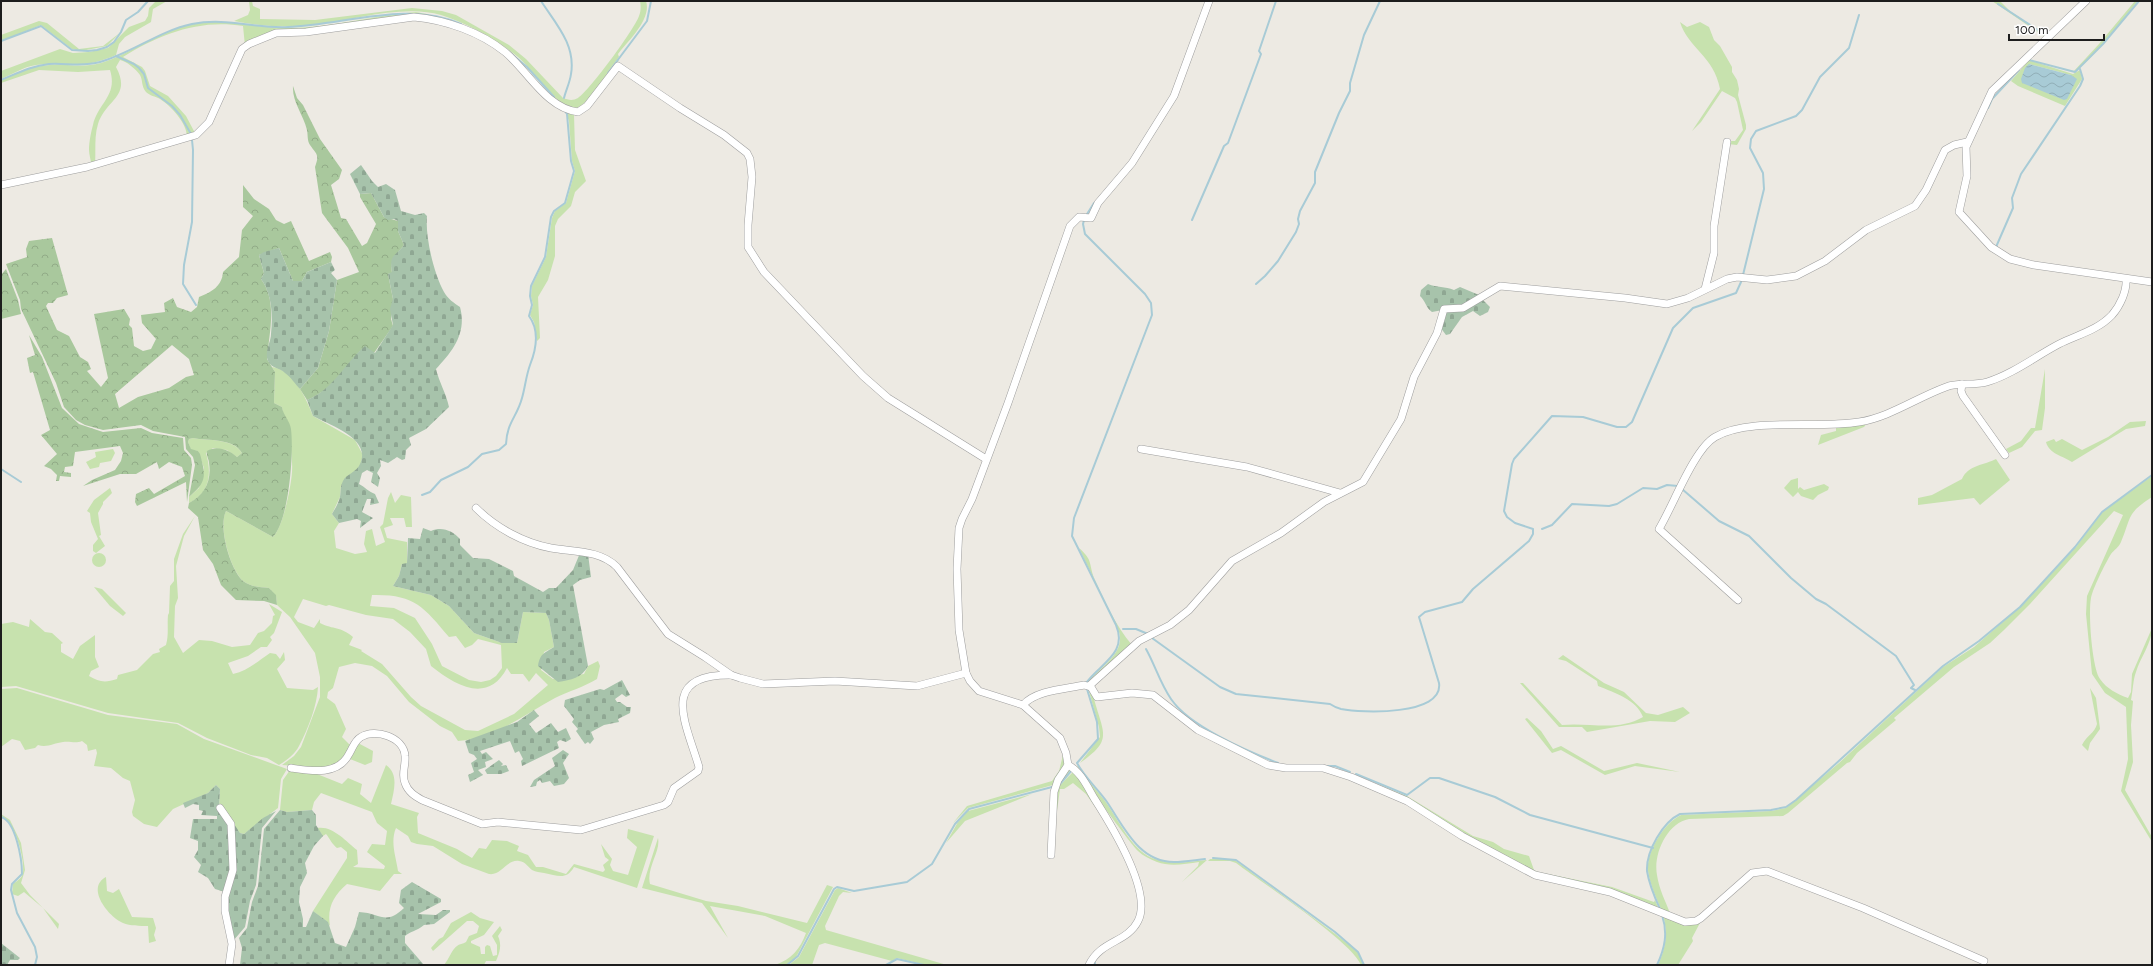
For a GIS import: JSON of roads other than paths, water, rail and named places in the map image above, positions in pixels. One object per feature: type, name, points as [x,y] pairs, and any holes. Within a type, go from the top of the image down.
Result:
[{"type":"street","points":[[1051,855],[1054,792],[1058,780],[1068,765],[1066,753],[1060,738],[1023,705],[979,691],[974,688],[966,673],[959,630],[957,569],[958,540],[962,519],[972,499],[1070,226],[1079,217],[1091,218],[1098,203],[1132,163],[1167,108],[1183,75],[1209,1]]},
{"type":"street","points":[[2086,1],[1992,91],[1967,142],[1967,176],[1958,212],[1991,247],[2005,256],[2018,261],[2152,282]]},
{"type":"street","points":[[1,185],[87,167],[196,135],[209,122],[242,49],[249,44],[276,33],[306,32],[414,17],[449,24],[468,31],[504,52],[557,104],[578,112],[587,106],[618,66],[680,108],[724,135],[747,153],[750,159],[752,177],[748,217],[748,247],[764,272],[863,376],[888,398],[986,459]]},
{"type":"street","points":[[1705,289],[1714,253],[1714,226],[1727,142]]},
{"type":"street","points":[[1023,705],[1027,700],[1038,695],[1089,686],[1139,641],[1170,625],[1189,610],[1232,562],[1276,537],[1320,505],[1340,493],[1358,486],[1368,476],[1401,419],[1414,377],[1438,333],[1444,309],[1463,308],[1500,286],[1624,298],[1667,304],[1682,300],[1727,279],[1737,277],[1767,280],[1796,276],[1816,266],[1866,230],[1915,206],[1920,201],[1926,190],[1945,150],[1954,145],[1967,142]]},
{"type":"street","points":[[1738,600],[1659,529],[1671,510],[1682,484],[1707,444],[1722,434],[1742,429],[1783,425],[1860,422],[1899,410],[1942,389],[1962,384],[1974,384],[1994,380],[2060,344],[2096,327],[2112,315],[2117,308],[2125,290],[2126,279]]},
{"type":"street","points":[[1962,384],[1961,391],[1963,396],[2005,455]]},
{"type":"street","points":[[1141,449],[1248,466],[1340,493]]},
{"type":"street","points":[[476,508],[497,525],[528,541],[550,547],[599,555],[609,559],[617,567],[668,634],[731,675]]},
{"type":"street","points":[[291,768],[318,771],[338,766],[344,762],[355,742],[361,737],[368,734],[384,735],[391,738],[401,746],[405,756],[403,773],[406,785],[414,796],[422,800],[482,824],[498,822],[538,825],[570,830],[592,828],[664,805],[668,802],[674,788],[698,771],[699,767],[682,711],[682,700],[688,688],[702,679],[710,676],[731,675],[763,684],[835,681],[917,686],[966,673]]},
{"type":"street","points":[[1089,686],[1097,697],[1132,694],[1153,695],[1198,730],[1268,765],[1286,768],[1323,768],[1351,777],[1407,801],[1462,836],[1535,875],[1610,892],[1675,919],[1688,922],[1696,921],[1752,873],[1767,871],[1863,908],[1984,961]]},
{"type":"street","points":[[1068,765],[1074,768],[1115,832],[1132,870],[1140,899],[1140,913],[1134,928],[1096,953],[1089,965]]},
{"type":"street","points":[[220,808],[231,824],[233,870],[225,897],[225,911],[232,944],[229,965]]},
{"type":"water","points":[[2029,64],[2071,75],[2077,79],[2067,99],[2064,100],[2022,83],[2021,79],[2025,68]]},
{"type":"waterway","points":[[1,41],[41,26],[72,50],[97,50],[107,47],[114,42],[121,32],[126,20],[138,12],[148,1]]},
{"type":"waterway","points":[[541,1],[564,35],[571,54],[571,74],[564,98]]},
{"type":"waterway","points":[[608,73],[647,21],[651,1]]},
{"type":"waterway","points":[[1192,220],[1224,146],[1228,143],[1261,54],[1259,51],[1276,1]]},
{"type":"waterway","points":[[1256,284],[1278,261],[1296,232],[1299,224],[1298,219],[1300,211],[1315,183],[1315,172],[1339,113],[1350,91],[1350,83],[1364,35],[1380,1]]},
{"type":"waterway","points":[[2029,60],[2075,72],[2103,44],[2139,1]]},
{"type":"waterway","points":[[1998,4],[2047,36]]},
{"type":"waterway","points":[[1,80],[36,66],[100,62],[180,27],[205,22],[229,22],[288,27],[376,16],[419,14],[441,17],[461,24]]},
{"type":"waterway","points":[[1743,275],[1764,189],[1763,173],[1750,148],[1751,139],[1756,131],[1796,116],[1802,110],[1820,77],[1849,48],[1859,15]]},
{"type":"waterway","points":[[508,51],[527,67],[554,97]]},
{"type":"waterway","points":[[116,56],[134,64],[139,68],[144,74],[148,88],[172,106],[180,115],[191,134]]},
{"type":"waterway","points":[[1996,247],[2013,208],[2012,198],[2021,174],[2080,86],[2083,79],[2080,69]]},
{"type":"waterway","points":[[1988,108],[1992,99],[2019,70]]},
{"type":"waterway","points":[[422,495],[430,492],[441,480],[468,467],[482,454],[499,450],[506,444],[508,430],[520,405],[527,373],[535,347],[535,328],[529,316],[532,305],[530,296],[531,286],[545,257],[551,217],[554,211],[565,203],[574,171],[571,161],[567,114],[564,110]]},
{"type":"waterway","points":[[192,140],[192,222],[184,265],[183,284],[196,305]]},
{"type":"waterway","points":[[1087,214],[1094,203]]},
{"type":"waterway","points":[[1084,220],[1083,224],[1085,234],[1145,294],[1151,303],[1152,315],[1074,518],[1072,536],[1116,625],[1119,635],[1116,650],[1086,683]]},
{"type":"waterway","points":[[1152,638],[1220,687],[1236,694],[1330,704],[1341,709],[1365,711],[1399,710],[1415,707],[1429,702],[1437,694],[1439,683],[1419,617],[1425,612],[1462,602],[1473,589],[1529,541],[1533,534],[1533,529],[1515,523],[1507,517],[1504,511],[1514,459],[1552,416],[1583,417],[1617,427],[1626,427],[1632,422],[1673,328],[1693,308],[1736,293],[1741,282]]},
{"type":"waterway","points":[[1,469],[21,482]]},
{"type":"waterway","points":[[1660,909],[1649,881],[1647,863],[1657,838],[1668,823],[1680,814],[1771,810],[1786,807],[1796,800],[1943,666],[1979,641],[2020,607],[2075,547],[2102,512],[2152,475]]},
{"type":"waterway","points":[[1542,529],[1552,525],[1572,504],[1609,506],[1617,504],[1643,488],[1657,489],[1667,485],[1678,486]]},
{"type":"waterway","points":[[1682,489],[1719,521],[1749,536],[1791,578],[1816,599],[1826,604],[1896,656],[1914,685],[1911,688],[1915,690]]},
{"type":"waterway","points":[[1123,629],[1136,629],[1148,634]]},
{"type":"waterway","points":[[1146,649],[1167,693],[1179,709],[1191,719],[1220,737],[1278,763]]},
{"type":"waterway","points":[[1087,689],[1097,722],[1098,739],[1077,763],[1080,768],[1107,802],[1126,832],[1142,850],[1151,856],[1174,862],[1205,859]]},
{"type":"waterway","points":[[1326,766],[1335,766],[1350,772]]},
{"type":"waterway","points":[[1060,784],[1072,770]]},
{"type":"waterway","points":[[1356,774],[1407,795],[1430,778],[1439,778],[1495,797],[1530,815],[1653,848]]},
{"type":"waterway","points":[[787,965],[798,956],[834,889],[837,887],[854,891],[907,882],[932,864],[955,824],[969,809],[1052,787]]},
{"type":"waterway","points":[[1,817],[11,826],[17,842],[22,874],[12,884],[11,890],[17,913],[35,947],[37,957],[35,965]]},
{"type":"waterway","points":[[1213,858],[1236,860],[1335,932],[1358,952],[1364,965]]},
{"type":"waterway","points":[[1657,965],[1665,940],[1665,928],[1662,915]]},
{"type":"waterway","points":[[886,965],[897,959],[924,965]]}]
